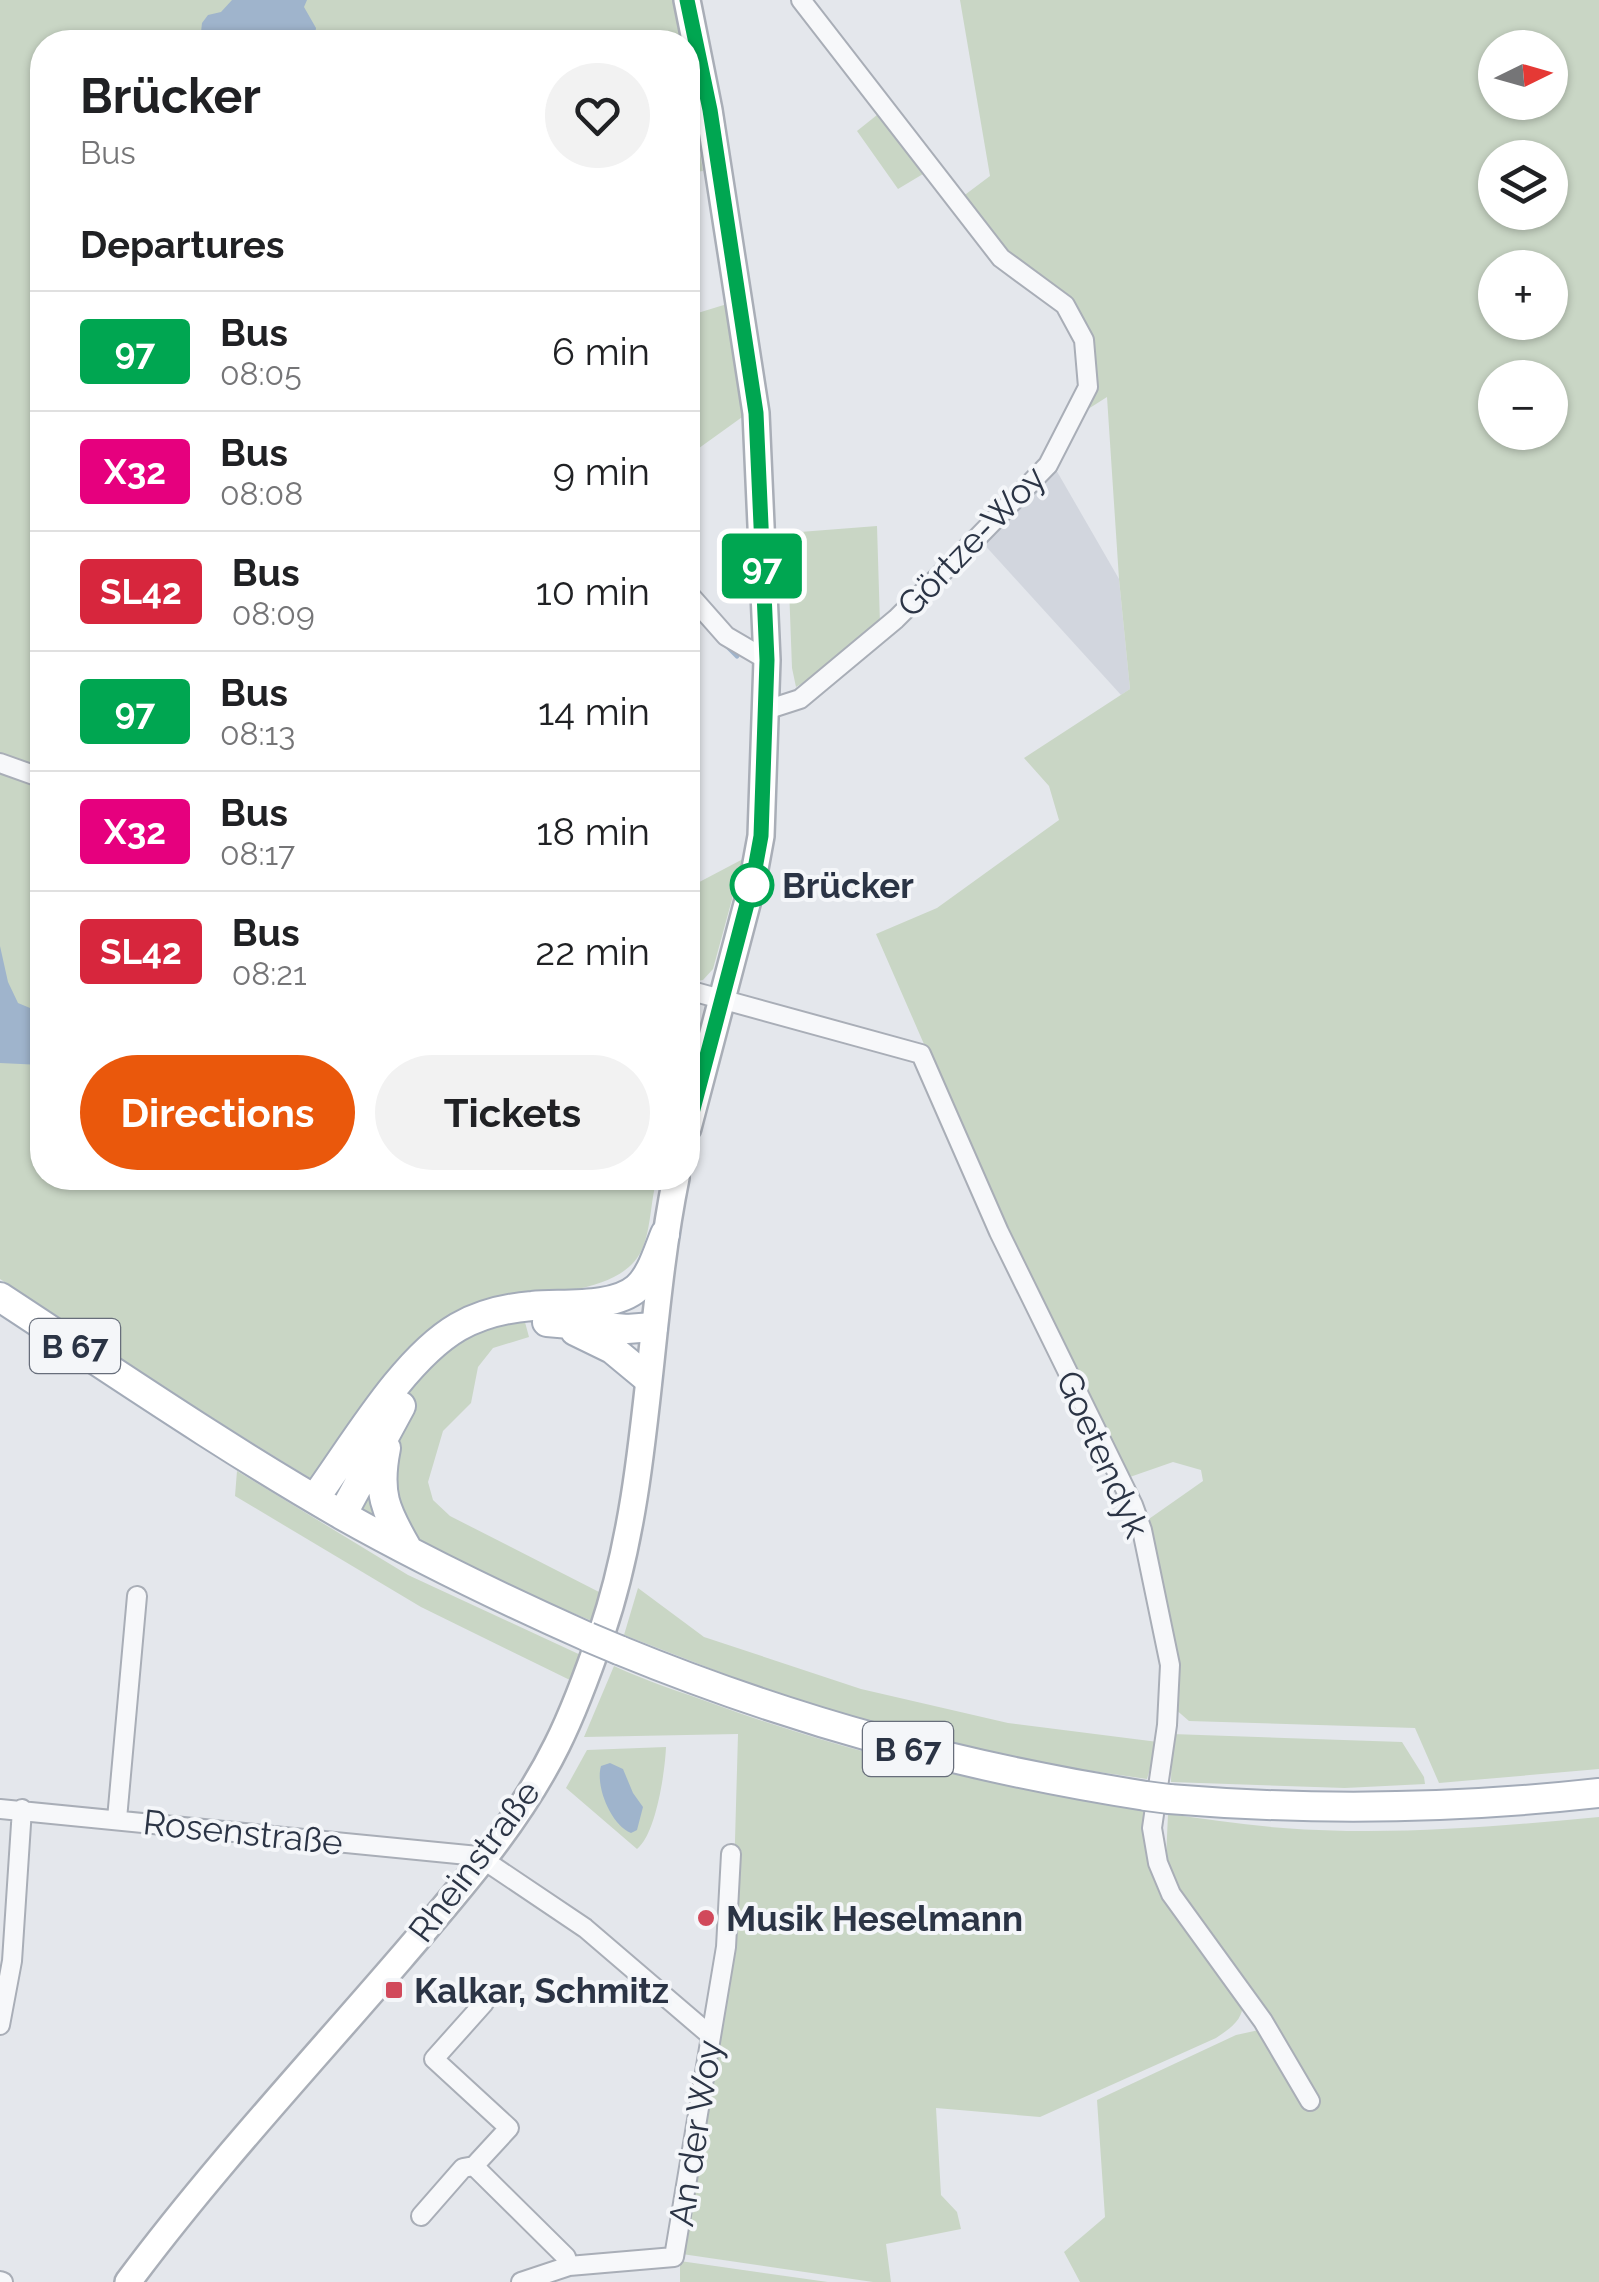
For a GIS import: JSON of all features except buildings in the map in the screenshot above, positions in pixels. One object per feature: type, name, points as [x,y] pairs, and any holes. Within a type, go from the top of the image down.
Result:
[{"type":"main road","points":[[687,0],[693,30]]},
{"type":"main road","points":[[700,62],[756,413],[767,660],[761,836],[752,885],[700,1081]]},
{"type":"main road","name":"Rheinstraße","points":[[128,2282],[246,2136],[484,1860],[556,1748],[603,1630],[628,1519],[674,1190]]},
{"type":"main road","points":[[315,1498],[405,1376],[437,1342],[461,1325],[490,1313],[615,1298],[639,1287],[665,1234]]},
{"type":"main road","name":"B 67","points":[[0,1298],[342,1515],[588,1638],[772,1709],[885,1743],[1016,1774],[1158,1798],[1246,1806],[1418,1808],[1599,1793]]},
{"type":"main road","points":[[565,1306],[630,1317],[653,1327]]},
{"type":"main road","points":[[342,1515],[422,1370],[446,1346],[473,1330],[507,1321],[586,1323],[628,1330],[653,1327]]},
{"type":"main road","points":[[540,1321],[576,1331],[612,1349],[647,1378]]},
{"type":"main road","points":[[390,1424],[380,1475],[382,1498],[408,1550]]},
{"type":"street","name":"Görtze-Woy","points":[[766,710],[800,699],[896,619],[978,537],[1048,466],[1088,387],[1084,340],[1065,305],[1000,258],[801,0]]},
{"type":"street","points":[[700,607],[726,636],[767,660]]},
{"type":"street","points":[[0,763],[30,774]]},
{"type":"street","name":"Goetendyk","points":[[700,993],[921,1054],[999,1232],[1142,1530],[1170,1665],[1167,1725],[1152,1828],[1164,1880],[1290,2062],[1310,2102]]},
{"type":"street","points":[[117,1819],[137,1596]]},
{"type":"street","name":"Rosenstraße","points":[[0,1809],[469,1854],[484,1860]]},
{"type":"street","points":[[0,2025],[12,1961],[22,1809]]},
{"type":"street","name":"An der Woy","points":[[521,2282],[570,2266],[674,2257],[726,1947],[731,1854]]},
{"type":"street","points":[[484,1860],[585,1928],[710,2036]]},
{"type":"street","points":[[421,2216],[463,2168],[474,2166],[509,2128],[434,2059],[484,2003]]},
{"type":"street","points":[[474,2166],[566,2257],[570,2266]]},
{"type":"shaded area","points":[[1055,468],[1119,579],[1130,689],[1121,695],[981,541]]},
{"type":"green space","points":[[0,0],[674,0],[679,30],[30,30],[30,766],[0,755]]},
{"type":"green space","points":[[960,0],[1599,0],[1599,1769],[1439,1783],[1415,1728],[1189,1721],[1174,1708],[1146,1521],[1203,1481],[1201,1470],[1173,1462],[1127,1478],[1005,1230],[876,934],[937,908],[1059,820],[1049,786],[1024,758],[1130,689],[1107,397],[1085,411],[1091,336],[1077,305],[1005,254],[962,197],[990,176]]},
{"type":"green space","points":[[882,111],[928,171],[898,189],[857,131]]},
{"type":"green space","points":[[727,304],[745,415],[700,447],[700,312]]},
{"type":"green space","points":[[877,526],[880,624],[827,668],[796,687],[787,533]]},
{"type":"green space","points":[[0,770],[30,781],[30,1190],[655,1190],[643,1247],[622,1272],[589,1286],[519,1300],[529,1337],[493,1348],[478,1367],[471,1403],[443,1431],[428,1482],[433,1500],[450,1516],[601,1593],[592,1621],[475,1571],[400,1531],[227,1427],[0,1279]]},
{"type":"green space","points":[[743,859],[713,969],[700,980],[700,882]]},
{"type":"green space","points":[[237,1471],[408,1575],[585,1657],[574,1682],[421,1607],[235,1496]]},
{"type":"green space","points":[[638,1588],[704,1637],[861,1689],[1008,1723],[1158,1742],[1147,1779],[1003,1758],[856,1720],[771,1692],[624,1635]]},
{"type":"green space","points":[[614,1666],[767,1723],[873,1754],[980,1780],[1144,1811],[1151,1863],[1162,1889],[1243,2006],[1240,2016],[1216,2038],[1040,2117],[936,2108],[941,2195],[957,2212],[961,2229],[886,2244],[891,2282],[682,2254],[732,1947],[738,1734],[584,1737]]},
{"type":"green space","points":[[1172,1734],[1402,1742],[1425,1784],[1345,1788],[1171,1782]]},
{"type":"green space","points":[[666,1747],[654,1817],[637,1849],[566,1788],[587,1750]]},
{"type":"green space","points":[[1168,1814],[1268,1827],[1362,1831],[1481,1827],[1599,1817],[1599,2282],[1080,2282],[1064,2252],[1105,2217],[1097,2100],[1236,2035],[1259,2030],[1176,1894],[1166,1859]]},
{"type":"green space","points":[[680,2261],[828,2282],[680,2282]]},
{"type":"water","points":[[232,0],[307,0],[304,7],[316,30],[201,30],[208,15],[221,12]]},
{"type":"water","points":[[0,946],[8,982],[18,1003],[30,1008],[30,1064],[0,1063]]},
{"type":"water","points":[[610,1763],[623,1769],[643,1807],[637,1830],[631,1833],[611,1814],[600,1784],[601,1766]]},
{"type":"waterway","points":[[725,644],[737,656]]},
{"type":"bus line","name":"97","points":[[687,0],[693,30]]},
{"type":"bus line","name":"97","points":[[700,62],[756,413],[767,660],[761,836],[752,885],[700,1081]]},
{"type":"place","name":"Brücker","points":[[752,885]]},
{"type":"place","name":"Musik Heselmann","points":[[706,1918]]},
{"type":"place","name":"Kalkar, Schmitz","points":[[394,1990]]}]
